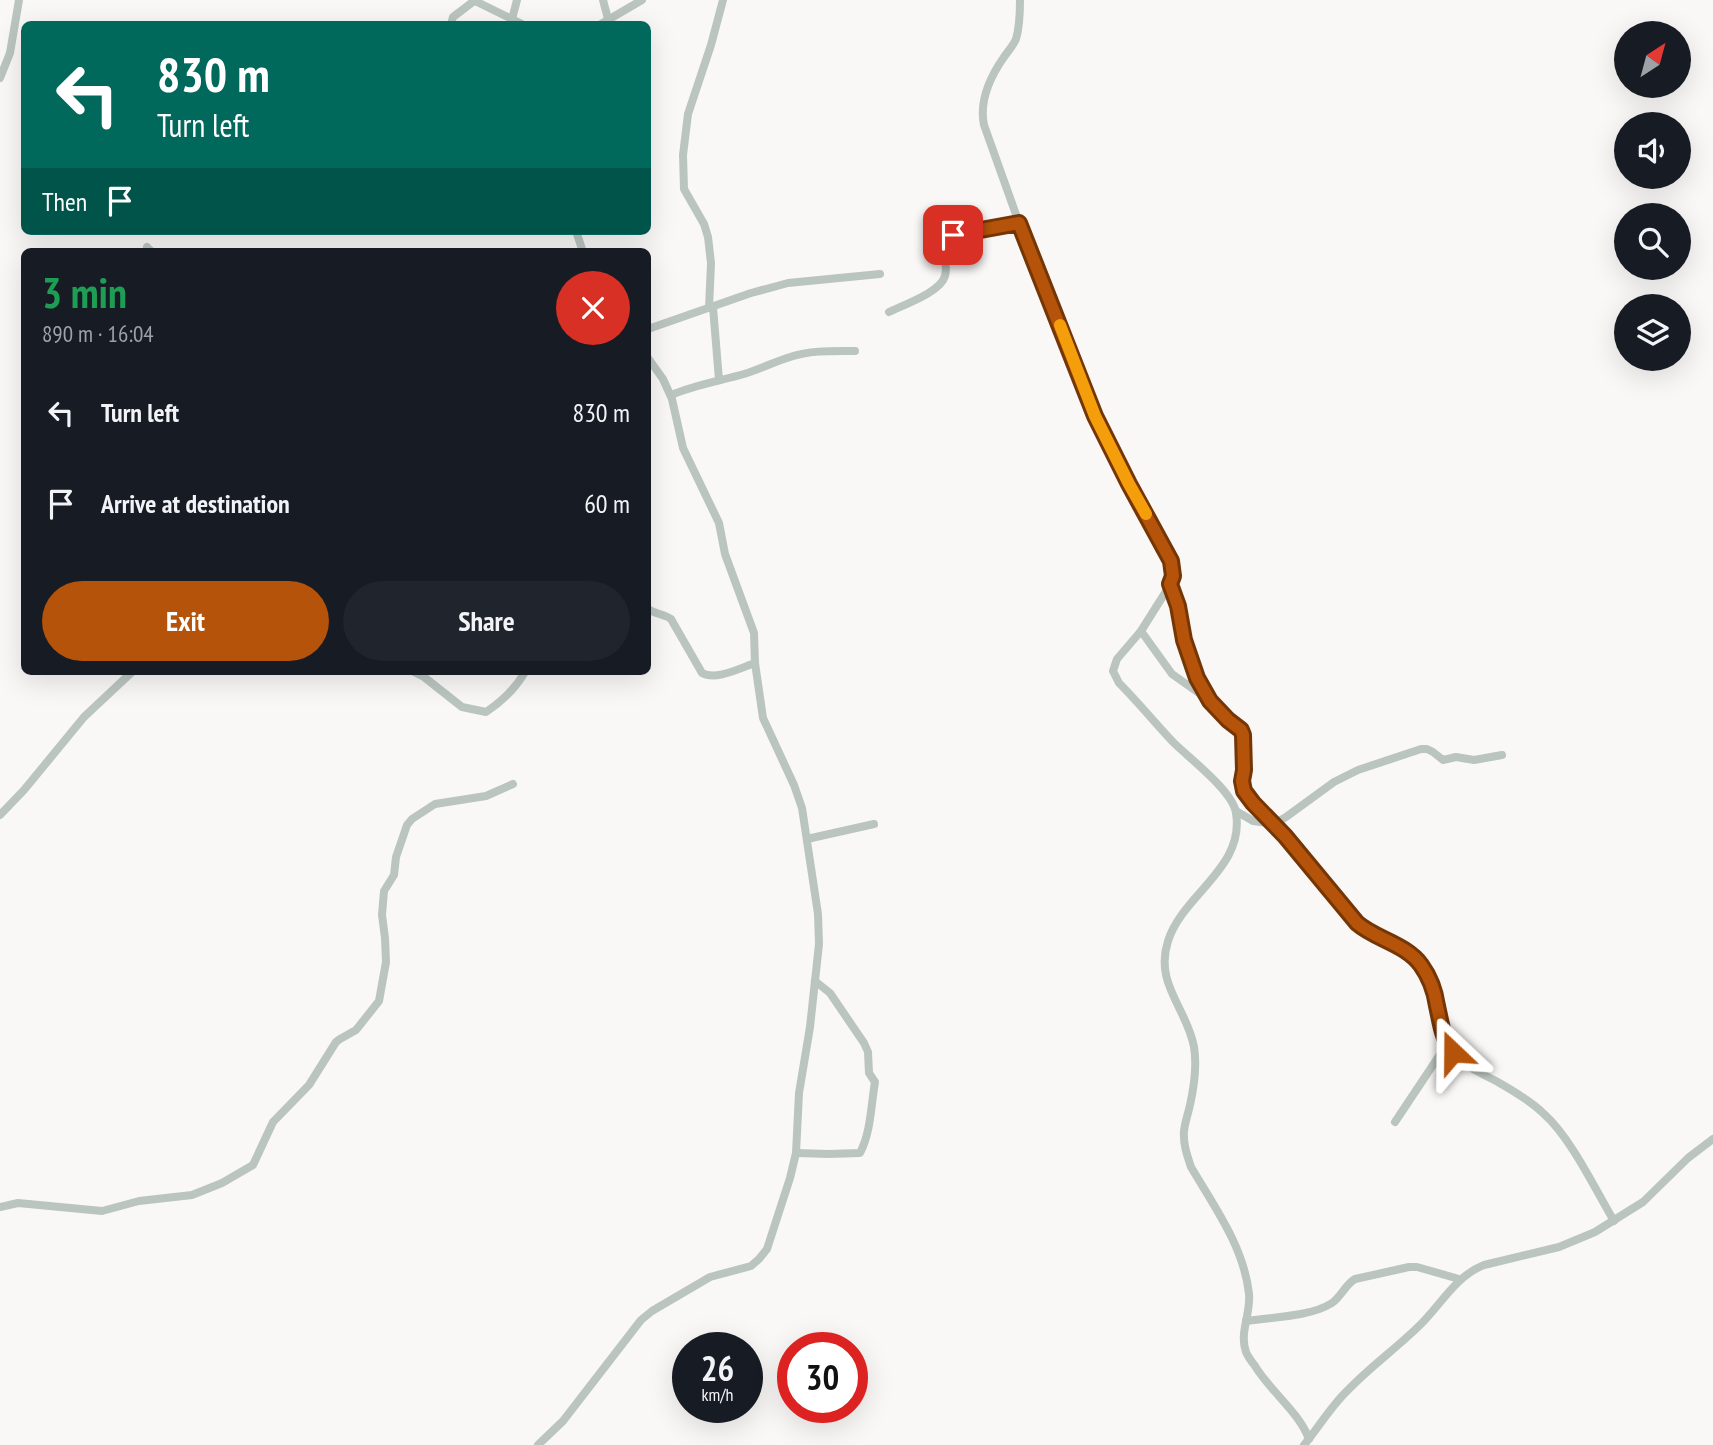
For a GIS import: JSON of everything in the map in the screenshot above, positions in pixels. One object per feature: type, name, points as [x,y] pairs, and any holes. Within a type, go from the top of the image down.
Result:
[{"type":"street","points":[[0,78],[10,53],[19,0]]},
{"type":"street","points":[[452,21],[453,17],[474,0],[516,21]]},
{"type":"street","points":[[512,19],[517,0]]},
{"type":"street","points":[[603,0],[604,21]]},
{"type":"street","points":[[606,21],[642,0]]},
{"type":"street","points":[[719,380],[711,308],[708,237],[704,224],[684,189],[682,155],[688,114],[705,67],[723,0]]},
{"type":"street","points":[[1020,0],[1017,35],[993,75],[983,100],[984,125],[1019,223],[1095,416],[1171,561],[1173,576],[1170,584],[1141,631],[1117,659],[1115,677],[1175,744],[1227,795],[1236,811],[1234,845],[1226,861],[1179,915],[1167,944],[1164,961],[1167,983],[1191,1033],[1194,1049],[1194,1080],[1184,1130],[1186,1153],[1191,1167],[1238,1251],[1247,1279],[1250,1298],[1244,1340],[1246,1353],[1261,1378],[1305,1428],[1306,1442]]},
{"type":"street","points":[[889,312],[929,292],[942,282],[946,275],[944,242],[953,235],[1019,223]]},
{"type":"street","points":[[651,327],[788,283],[880,274]]},
{"type":"street","points":[[671,395],[688,387],[761,369],[790,357],[824,351],[855,351]]},
{"type":"street","points":[[538,1445],[563,1421],[641,1320],[710,1277],[751,1266],[767,1249],[796,1153],[799,1093],[816,981],[818,914],[802,808],[764,718],[755,663],[754,633],[726,554],[719,523],[683,448],[671,395],[651,362]]},
{"type":"street","points":[[1170,584],[1178,606],[1184,640],[1197,678],[1210,701]]},
{"type":"street","points":[[651,611],[671,620],[702,673],[707,676],[719,675],[755,663]]},
{"type":"street","points":[[1141,631],[1172,674],[1210,701],[1241,730],[1244,740],[1242,781],[1244,791],[1253,803],[1274,824],[1357,923],[1418,961],[1427,975],[1437,1003],[1447,1044],[1470,1068],[1506,1087],[1543,1113],[1571,1149],[1614,1221]]},
{"type":"street","points":[[0,815],[84,717],[129,675]]},
{"type":"street","points":[[420,675],[463,707],[486,712],[512,691],[523,675]]},
{"type":"street","points":[[1236,811],[1253,821],[1274,824],[1334,782],[1357,770],[1409,751],[1427,749],[1443,760],[1456,757],[1474,760],[1502,755]]},
{"type":"street","points":[[0,1207],[19,1203],[102,1210],[139,1201],[192,1195],[222,1183],[253,1165],[272,1122],[309,1086],[336,1042],[356,1030],[379,1001],[386,962],[382,915],[384,891],[394,874],[396,857],[407,825],[435,804],[486,796],[513,785]]},
{"type":"street","points":[[807,839],[874,824]]},
{"type":"street","points":[[796,1153],[860,1153],[871,1114],[875,1082],[869,1073],[868,1052],[864,1043],[830,993],[816,981]]},
{"type":"street","points":[[1395,1122],[1447,1044]]},
{"type":"street","points":[[1306,1442],[1349,1389],[1424,1321],[1460,1279],[1484,1265],[1551,1249],[1595,1232],[1643,1202],[1688,1158],[1713,1139]]},
{"type":"street","points":[[1246,1321],[1312,1311],[1337,1299],[1354,1279],[1409,1267],[1460,1279]]},
{"type":"street","points":[[1305,1428],[1318,1426]]},
{"type":"slow traffic","points":[[1060,325],[1095,416],[1146,514]]},
{"type":"route","points":[[953,235],[1019,223],[1095,416],[1171,561],[1173,576],[1170,584],[1197,678],[1210,701],[1243,735],[1244,791],[1357,923],[1418,961],[1427,975],[1437,1003],[1442,1031],[1453,1052]]}]
